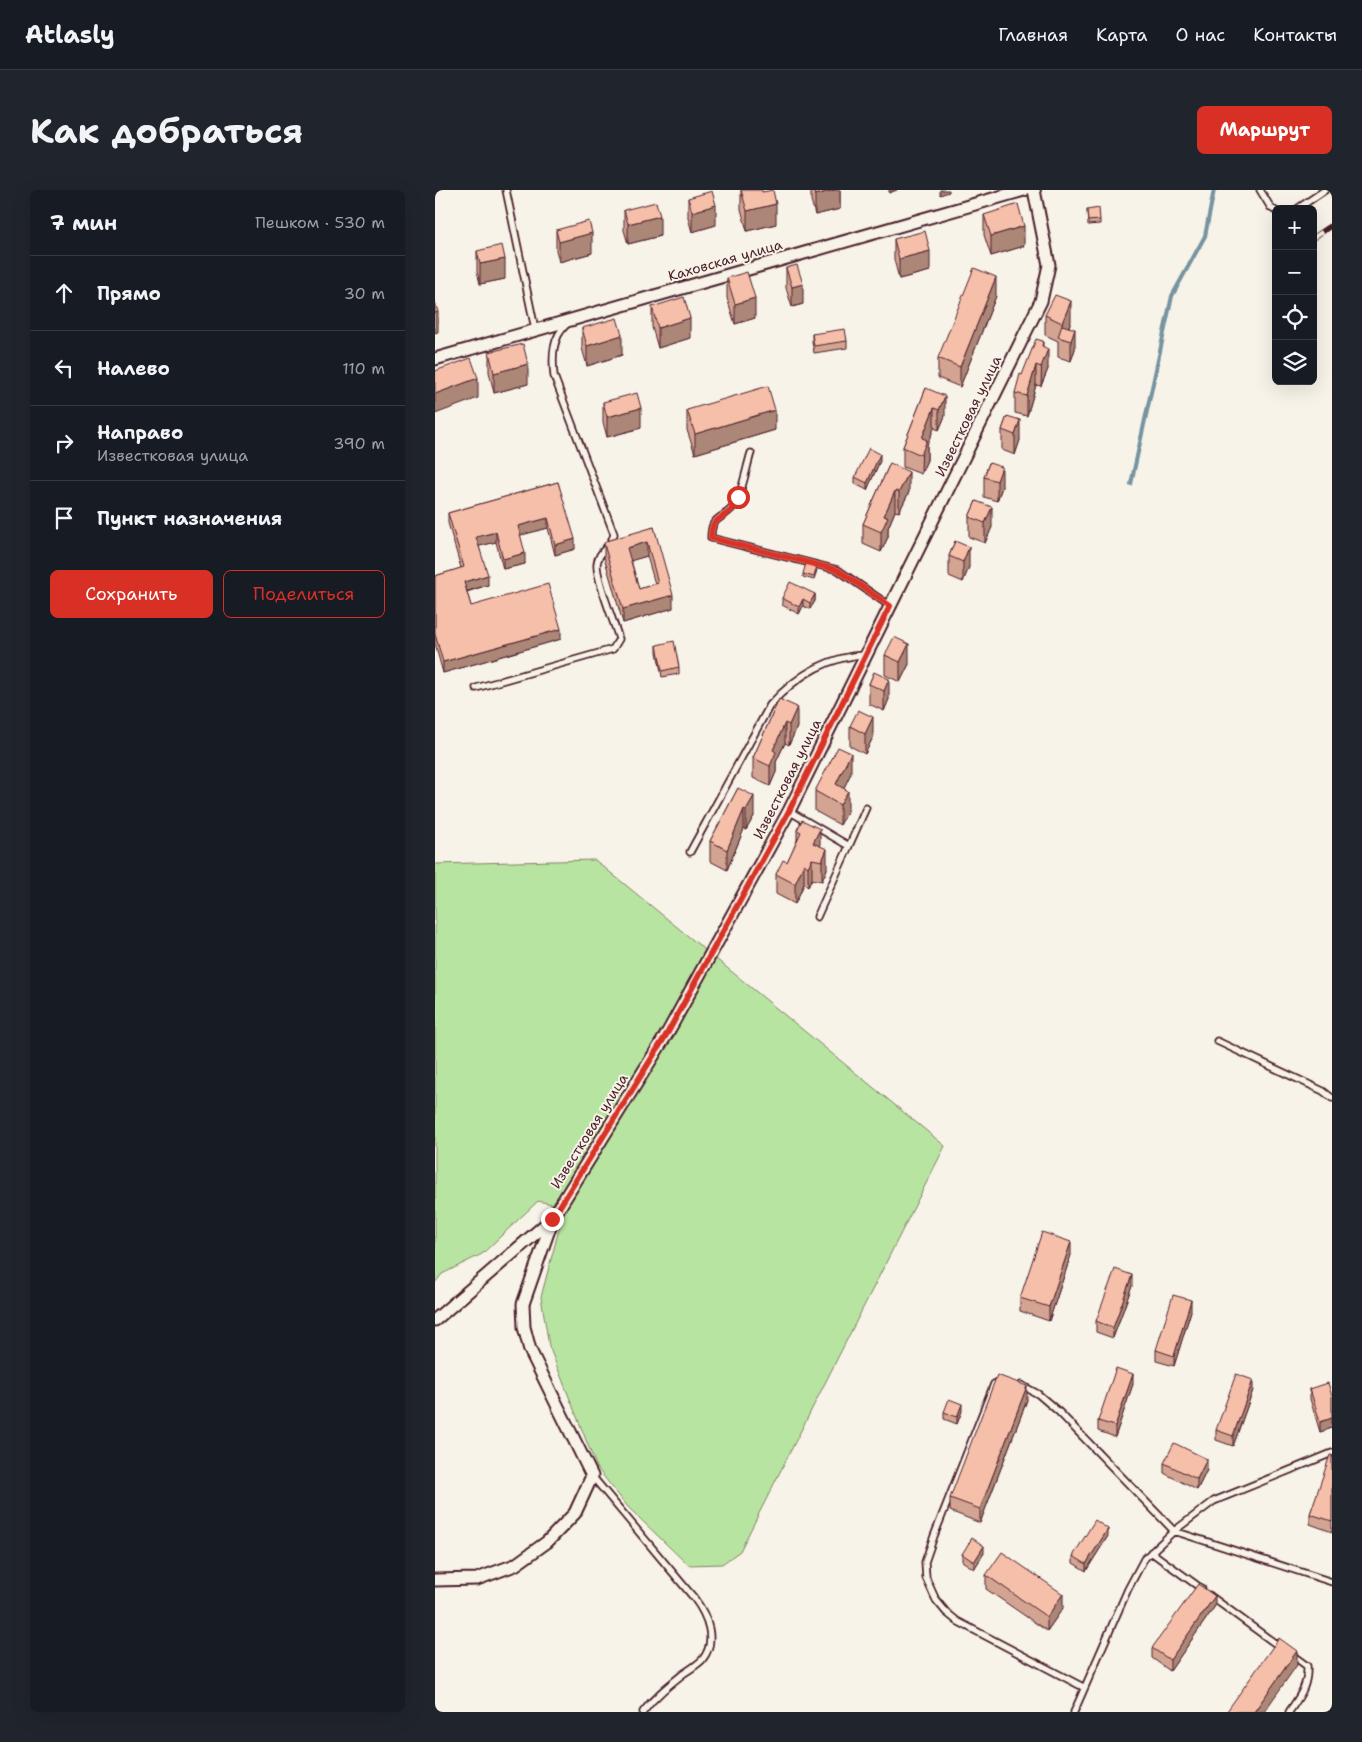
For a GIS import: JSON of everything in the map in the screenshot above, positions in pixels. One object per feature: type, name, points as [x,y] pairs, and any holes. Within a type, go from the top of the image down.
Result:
[{"type":"street","name":"Каховская улица","points":[[435,359],[1024,190]]},
{"type":"street","name":"Известковая улица","points":[[435,1320],[552,1219],[668,1032],[789,811],[1041,301],[1049,265],[1034,190]]},
{"type":"street","points":[[435,1580],[477,1580],[515,1565],[547,1542],[575,1513],[592,1476],[530,1350],[524,1327],[523,1304],[552,1219]]},
{"type":"lane","points":[[506,190],[535,329]]},
{"type":"lane","points":[[1261,190],[1272,209]]},
{"type":"lane","points":[[1303,205],[1325,190]]},
{"type":"lane","points":[[476,688],[613,649],[619,638],[598,569],[600,554],[613,539],[614,534],[554,376],[554,351],[559,331],[572,320]]},
{"type":"lane","points":[[751,453],[738,497],[730,511],[718,518],[714,523],[711,538],[838,570],[890,606]]},
{"type":"lane","points":[[689,852],[770,705],[787,688],[827,661],[847,655],[867,655]]},
{"type":"lane","points":[[817,917],[866,808]]},
{"type":"lane","points":[[789,811],[849,846]]},
{"type":"lane","points":[[1217,1041],[1323,1091],[1332,1098]]},
{"type":"lane","points":[[1009,1382],[1001,1381],[993,1384],[925,1562],[927,1578],[936,1600],[957,1621],[1083,1687]]},
{"type":"lane","points":[[1017,1383],[1038,1394],[1059,1412],[1174,1531],[1332,1582]]},
{"type":"lane","points":[[1074,1712],[1083,1687],[1128,1589],[1144,1559],[1187,1519],[1214,1501],[1332,1453]]},
{"type":"lane","points":[[592,1476],[694,1598],[707,1619],[710,1630],[707,1648],[702,1660],[661,1691],[643,1712]]},
{"type":"lane","points":[[1151,1552],[1307,1666],[1308,1681],[1302,1694],[1289,1712]]},
{"type":"green space","points":[[595,860],[945,1146],[740,1551],[722,1564],[688,1565],[628,1507],[597,1468],[549,1346],[541,1297],[565,1207],[538,1201],[482,1254],[442,1274],[435,1283],[435,864]]},
{"type":"building","points":[[741,190],[762,190],[762,192],[773,190],[776,204],[747,211]]},
{"type":"building","points":[[813,190],[834,190],[815,195]]},
{"type":"building","points":[[712,191],[716,205],[692,212],[688,198]]},
{"type":"building","points":[[656,202],[660,216],[628,224],[624,210]]},
{"type":"building","points":[[1018,204],[1024,226],[991,236],[984,215]]},
{"type":"building","points":[[1099,208],[1100,220],[1088,221],[1087,210]]},
{"type":"building","points":[[589,221],[592,233],[559,242],[556,230]]},
{"type":"building","points":[[925,231],[930,251],[899,259],[894,239]]},
{"type":"building","points":[[502,245],[505,259],[480,264],[477,251]]},
{"type":"building","points":[[797,265],[803,284],[792,287],[786,268]]},
{"type":"building","points":[[974,268],[996,277],[960,367],[938,358]]},
{"type":"building","points":[[747,272],[755,298],[735,304],[727,278]]},
{"type":"building","points":[[1055,295],[1071,301],[1062,323],[1045,315]]},
{"type":"building","points":[[684,297],[690,318],[658,328],[652,307]]},
{"type":"building","points":[[435,301],[438,312],[435,313]]},
{"type":"building","points":[[617,318],[622,335],[587,346],[582,328]]},
{"type":"building","points":[[1062,325],[1075,329],[1071,341],[1058,337]]},
{"type":"building","points":[[845,329],[847,341],[814,346],[812,334]]},
{"type":"building","points":[[1036,339],[1043,341],[1042,346],[1048,349],[1041,367],[1036,365],[1027,396],[1015,393],[1020,374],[1022,375]]},
{"type":"building","points":[[523,344],[528,364],[494,373],[489,352]]},
{"type":"building","points":[[471,358],[478,378],[435,394],[435,371]]},
{"type":"building","points":[[768,386],[775,410],[695,434],[687,410]]},
{"type":"building","points":[[926,388],[945,396],[939,410],[934,408],[922,438],[927,440],[921,455],[903,447]]},
{"type":"building","points":[[637,393],[641,408],[607,417],[603,402]]},
{"type":"building","points":[[1007,416],[1020,420],[1015,435],[1002,430]]},
{"type":"building","points":[[869,448],[880,454],[867,483],[855,477]]},
{"type":"building","points":[[890,463],[909,472],[899,492],[895,491],[884,516],[888,517],[881,532],[863,524]]},
{"type":"building","points":[[989,463],[1002,467],[997,481],[984,477]]},
{"type":"building","points":[[558,482],[575,539],[555,545],[548,518],[518,526],[525,553],[503,559],[496,532],[476,537],[488,575],[464,582],[471,606],[548,584],[561,629],[443,662],[435,634],[435,576],[464,567],[448,513]]},
{"type":"building","points":[[976,501],[992,507],[985,523],[969,517]]},
{"type":"building","points":[[654,527],[673,595],[623,609],[604,544],[606,541]],"holes":[[[647,542],[658,583],[639,589],[627,548]]]},
{"type":"building","points":[[955,541],[969,547],[963,562],[949,556]]},
{"type":"building","points":[[806,563],[817,566],[814,577],[803,574]]},
{"type":"building","points":[[790,582],[815,594],[810,603],[803,599],[799,607],[782,598]]},
{"type":"building","points":[[894,637],[909,644],[900,662],[885,655]]},
{"type":"building","points":[[674,641],[679,667],[662,671],[657,645]]},
{"type":"building","points":[[874,672],[889,679],[884,691],[869,684]]},
{"type":"building","points":[[779,699],[797,707],[789,725],[785,723],[773,750],[776,752],[770,766],[753,758]]},
{"type":"building","points":[[858,710],[873,717],[865,734],[850,726]]},
{"type":"building","points":[[838,747],[851,753],[836,784],[848,791],[840,805],[815,791]]},
{"type":"building","points":[[738,788],[754,796],[746,810],[744,809],[727,850],[710,841]]},
{"type":"building","points":[[802,820],[820,829],[813,843],[827,849],[822,861],[812,859],[808,867],[804,864],[795,884],[776,874],[783,860],[787,862],[801,832],[797,830]]},
{"type":"building","points":[[1042,1232],[1071,1242],[1049,1307],[1020,1298]]},
{"type":"building","points":[[1115,1269],[1132,1275],[1113,1328],[1096,1321]]},
{"type":"building","points":[[1173,1295],[1191,1300],[1174,1356],[1156,1350]]},
{"type":"building","points":[[1116,1368],[1133,1374],[1115,1426],[1098,1421]]},
{"type":"building","points":[[1236,1374],[1253,1380],[1233,1436],[1216,1430]]},
{"type":"building","points":[[997,1375],[1027,1386],[980,1509],[950,1498]]},
{"type":"building","points":[[1328,1383],[1332,1396],[1332,1418],[1320,1422],[1310,1389]]},
{"type":"building","points":[[949,1399],[962,1404],[957,1417],[944,1412]]},
{"type":"building","points":[[1174,1443],[1207,1459],[1197,1479],[1164,1463]]},
{"type":"building","points":[[1330,1455],[1332,1455],[1332,1521],[1310,1514]]},
{"type":"building","points":[[1095,1520],[1108,1529],[1086,1564],[1073,1556]]},
{"type":"building","points":[[972,1538],[984,1546],[974,1562],[962,1554]]},
{"type":"building","points":[[1002,1552],[1063,1594],[1047,1617],[986,1575]]},
{"type":"building","points":[[1198,1584],[1215,1596],[1170,1660],[1152,1648]]},
{"type":"building","points":[[1279,1638],[1297,1651],[1254,1712],[1227,1711]]},
{"type":"waterway","points":[[1131,484],[1172,296],[1205,236],[1214,190]]},
{"type":"railway","points":[[1317,235],[1332,225]]},
{"type":"route","points":[[552,1219],[668,1032],[789,811],[890,606],[848,575],[838,570],[764,549],[716,541],[711,538],[711,530],[714,523],[718,518],[730,511],[738,497]]}]
